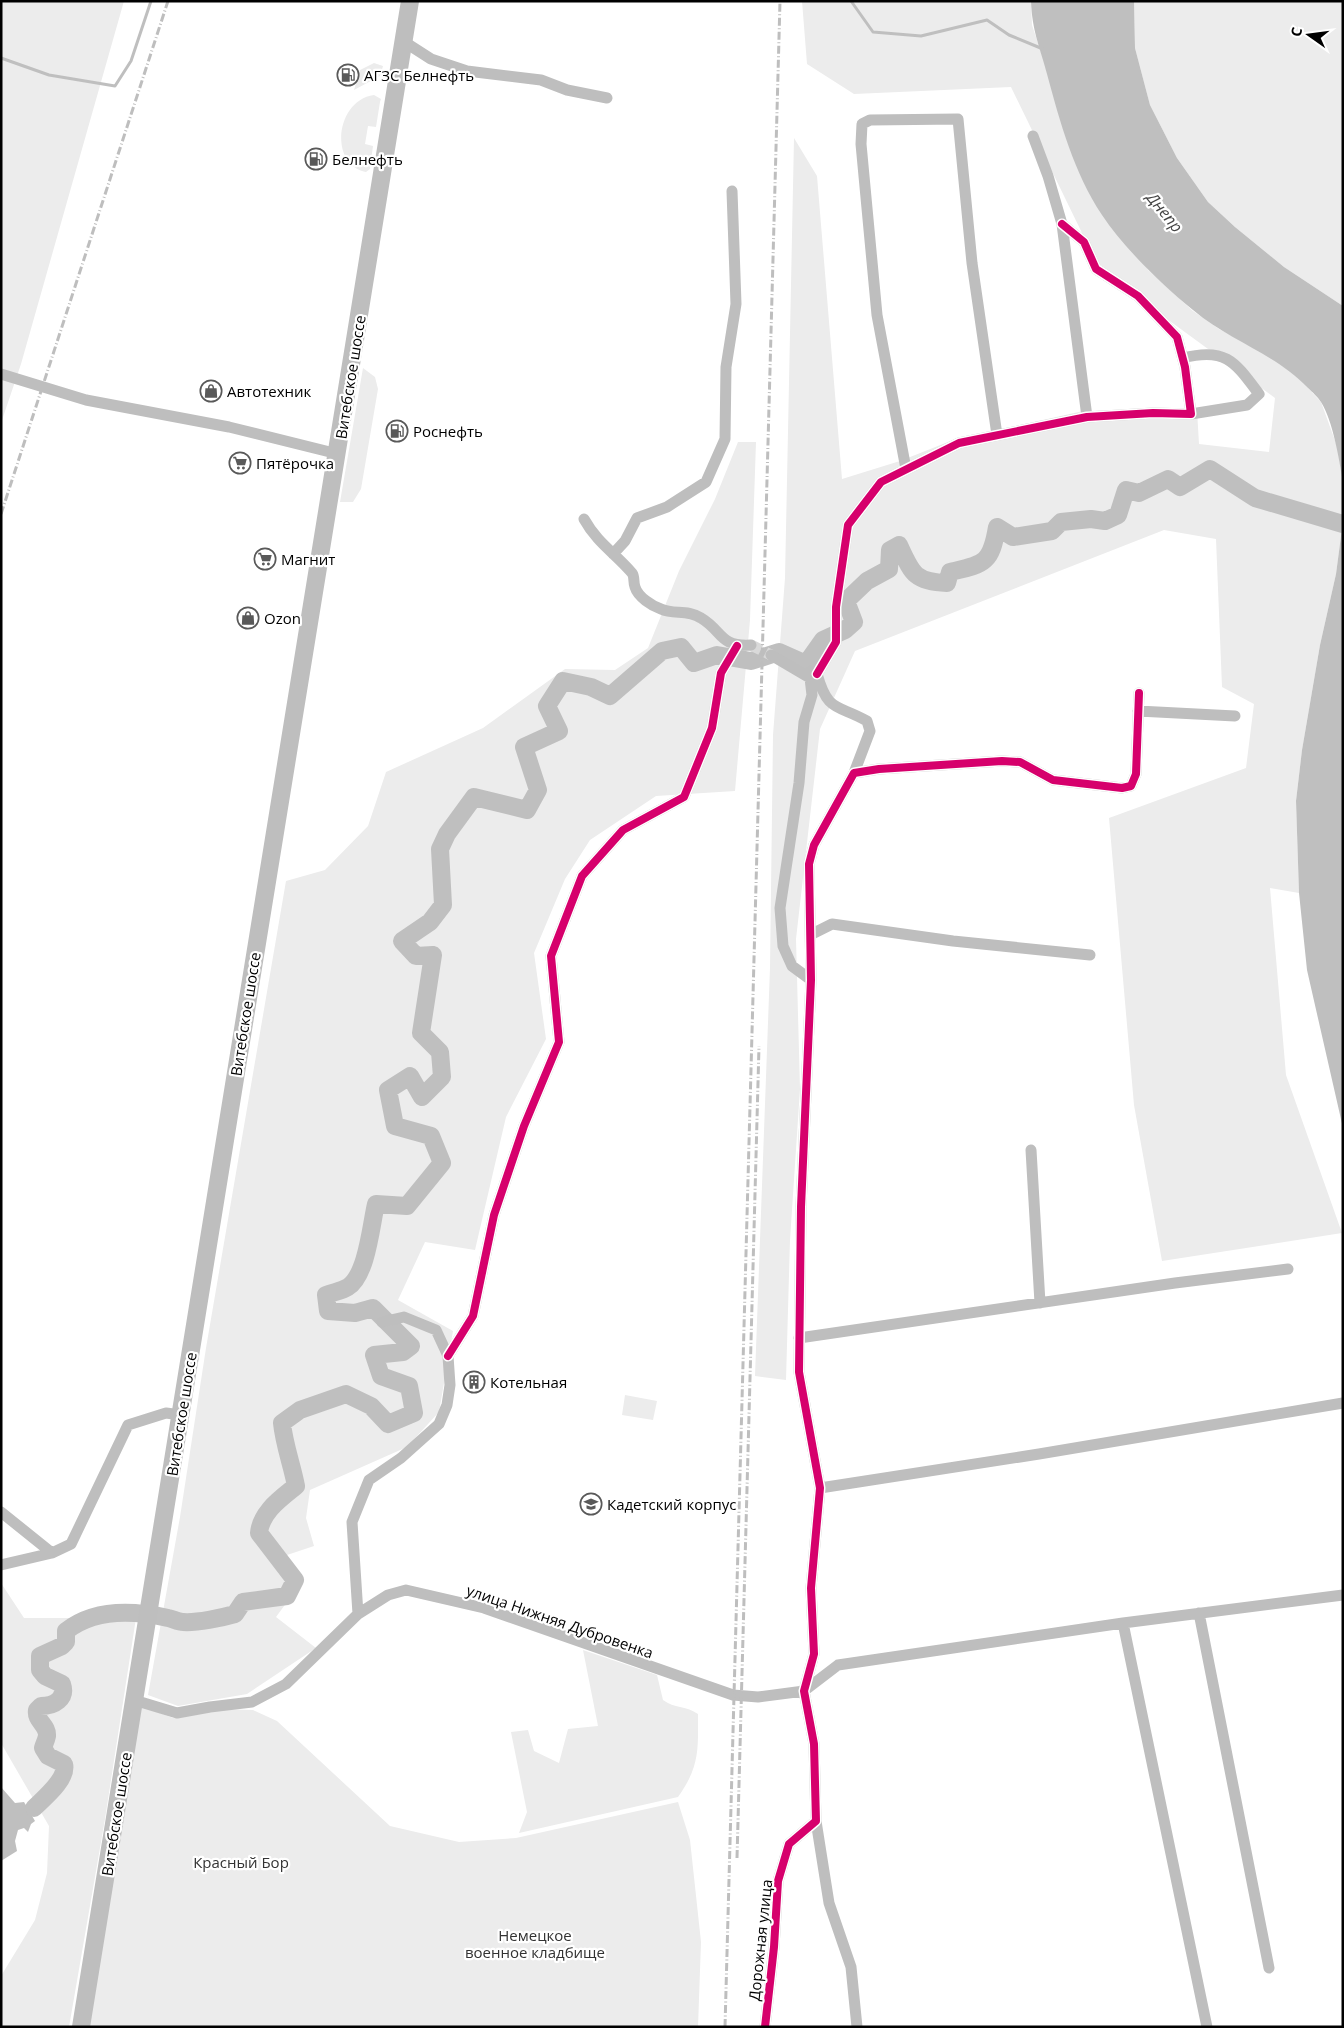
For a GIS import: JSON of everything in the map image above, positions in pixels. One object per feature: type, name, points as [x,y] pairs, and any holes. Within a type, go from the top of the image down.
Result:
[{"type":"main road","name":"Витебское шоссе","points":[[81,2027],[338,454],[410,1]]},
{"type":"street","points":[[403,40],[431,59],[467,71],[541,80],[567,90],[607,98]]},
{"type":"street","points":[[906,469],[877,315],[861,144],[862,124],[870,120],[958,119],[972,263],[997,435]]},
{"type":"street","points":[[1033,136],[1048,176],[1062,224],[1087,417]]},
{"type":"street","points":[[613,554],[625,541],[637,518],[667,507],[706,482],[725,439],[726,367],[736,304],[732,191]]},
{"type":"street","points":[[1062,224],[1084,242],[1096,270],[1138,296],[1178,337],[1191,414]]},
{"type":"street","points":[[817,674],[836,642],[836,607],[848,525],[881,482],[959,443],[1087,417],[1153,413],[1191,414],[1247,405],[1259,394],[1229,358],[1201,353],[1183,358]]},
{"type":"street","points":[[1,374],[86,400],[229,427],[338,454]]},
{"type":"street","points":[[584,519],[594,538],[634,575],[635,589],[651,604],[663,611],[693,612],[706,621],[722,639],[737,646],[751,645]]},
{"type":"street","points":[[448,1356],[474,1316],[494,1214],[524,1126],[559,1042],[551,956],[582,876],[623,830],[684,796],[712,728],[721,673],[737,646]]},
{"type":"street","points":[[771,655],[786,666],[810,678],[812,695],[804,722],[799,783],[780,908],[783,946],[792,966],[811,980]]},
{"type":"street","points":[[795,669],[808,669],[817,674],[823,695],[846,712],[867,721],[870,731],[854,773],[814,845],[809,864],[812,934],[801,1207],[798,1372],[820,1488],[811,1588],[814,1654],[804,1691],[814,1744],[816,1821],[829,1902],[851,1967],[857,2027]]},
{"type":"street","points":[[854,773],[889,768],[1020,762],[1053,780],[1122,788],[1131,786],[1136,774],[1139,693]]},
{"type":"street","points":[[1138,711],[1235,716]]},
{"type":"street","points":[[812,934],[832,924],[953,941],[1090,955]]},
{"type":"street","points":[[1031,1150],[1040,1302]]},
{"type":"street","points":[[799,1338],[1040,1302],[1288,1269]]},
{"type":"street","points":[[358,1614],[352,1522],[369,1480],[402,1458],[439,1424],[447,1405],[450,1385],[448,1356],[436,1330],[404,1317],[382,1322]]},
{"type":"street","points":[[820,1488],[1039,1454],[1343,1403]]},
{"type":"street","points":[[1,1566],[52,1553],[71,1544],[128,1425],[166,1413],[181,1415]]},
{"type":"street","points":[[1,1512],[52,1553]]},
{"type":"street","name":"улица Нижняя Дубровенка","points":[[134,1700],[177,1713],[210,1706],[252,1702],[286,1684],[358,1614],[388,1595],[406,1590],[484,1608],[733,1695],[758,1697],[804,1691]]},
{"type":"street","points":[[804,1691],[838,1665],[1123,1623],[1343,1594]]},
{"type":"street","points":[[1199,1613],[1268,1968]]},
{"type":"street","points":[[1123,1623],[1207,2027]]},
{"type":"street","name":"Дорожная улица","points":[[765,2027],[774,1947],[778,1881],[789,1844],[816,1821]]},
{"type":"green space","points":[[1,1],[124,1],[21,364],[1,423]]},
{"type":"green space","points":[[802,1],[1031,1],[1032,25],[1044,61],[1148,270],[1193,311],[1219,329],[1275,359],[1292,371],[1321,402],[1337,446],[1343,482],[1343,521],[1336,574],[1320,645],[1302,750],[1296,801],[1299,893],[1270,888],[1286,1075],[1342,1233],[1162,1261],[1134,1105],[1109,818],[1246,768],[1254,704],[1222,687],[1216,539],[1164,530],[855,651],[820,729],[796,939],[800,1089],[790,1240],[786,1380],[755,1376],[770,968],[773,735],[785,578],[794,138],[817,176],[842,479],[900,461],[953,440],[1083,411],[1197,410],[1199,444],[1269,452],[1275,398],[1100,270],[1011,87],[854,94],[807,64]]},
{"type":"green space","points":[[1134,1],[1343,1],[1343,306],[1284,267],[1235,227],[1208,202],[1177,158],[1150,105],[1135,48]]},
{"type":"green space","points":[[374,63],[383,66],[380,76],[354,90],[360,70]]},
{"type":"green space","points":[[374,95],[381,99],[376,127],[368,126],[365,144],[373,146],[370,169],[366,172],[354,167],[346,157],[342,145],[342,132],[345,119],[351,108],[361,99]]},
{"type":"green space","points":[[363,368],[375,377],[378,389],[361,489],[353,502],[340,502]]},
{"type":"green space","points":[[738,442],[756,442],[750,620],[735,791],[656,796],[590,840],[565,879],[534,953],[546,1039],[506,1117],[475,1250],[425,1242],[398,1300],[453,1331],[439,1412],[407,1447],[310,1490],[306,1518],[314,1546],[287,1555],[301,1583],[276,1617],[316,1648],[247,1694],[178,1706],[148,1695],[180,1517],[206,1348],[286,881],[325,870],[368,826],[386,772],[483,728],[565,669],[615,670],[648,648],[679,571],[715,499]]},
{"type":"green space","points":[[625,1395],[657,1401],[653,1420],[622,1415]]},
{"type":"green space","points":[[1,1583],[24,1618],[136,1618],[105,1819],[69,2027],[1,2027],[1,1976],[35,1920],[47,1873],[49,1826],[1,1743]]},
{"type":"green space","points":[[583,1650],[657,1675],[663,1700],[698,1714],[697,1748],[694,1767],[678,1797],[519,1833],[527,1812],[511,1732],[528,1730],[534,1751],[559,1763],[568,1729],[598,1726]]},
{"type":"green space","name":"Красный Бор","points":[[138,1705],[173,1718],[219,1709],[253,1710],[277,1721],[390,1826],[459,1842],[516,1838],[678,1802],[690,1840],[701,1942],[698,2027],[89,2027]]},
{"type":"water","name":"Днепр","points":[[1031,1],[1134,1],[1135,48],[1150,105],[1177,158],[1208,202],[1235,227],[1284,267],[1343,306],[1343,482],[1329,419],[1317,396],[1281,365],[1222,331],[1181,300],[1132,253],[1102,215],[1083,182],[1063,129],[1037,39]]},
{"type":"water","points":[[1343,521],[1343,1128],[1307,970],[1299,893],[1296,801],[1302,750],[1320,645],[1336,574]]},
{"type":"water","points":[[1,1787],[15,1803],[24,1802],[35,1821],[31,1824],[28,1832],[24,1828],[18,1830],[15,1841],[17,1851],[1,1861]]},
{"type":"waterway","points":[[1,58],[49,75],[115,86],[131,61],[151,1]]},
{"type":"waterway","points":[[851,1],[873,32],[921,36],[987,20],[1009,35],[1043,49]]},
{"type":"waterway","points":[[34,1808],[59,1782],[64,1770],[64,1764],[48,1756],[43,1748],[47,1732],[38,1717],[37,1710],[41,1706],[50,1705],[58,1701],[63,1694],[63,1689],[62,1684],[45,1676],[40,1670],[40,1656],[62,1646],[66,1642],[66,1631],[89,1618],[115,1613],[141,1613],[181,1622],[195,1622],[235,1614],[243,1602],[287,1596],[295,1580],[259,1533],[267,1512],[296,1486],[284,1439],[282,1423],[300,1410],[346,1394],[371,1406],[388,1424],[414,1413],[409,1386],[381,1376],[374,1355],[403,1352],[411,1346],[373,1308],[355,1313],[328,1311],[326,1295],[348,1287],[360,1272],[367,1249],[376,1204],[407,1206],[442,1163],[431,1136],[395,1126],[388,1090],[410,1076],[422,1097],[442,1077],[440,1052],[421,1033],[433,955],[416,956],[402,941],[430,922],[443,905],[440,849],[447,834],[474,797],[527,810],[538,790],[524,747],[559,731],[547,706],[563,681],[591,687],[610,696],[662,651],[681,647],[694,663],[717,655],[751,661],[779,652],[806,664],[823,640],[845,630],[854,622],[846,601],[867,581],[889,569],[890,550],[899,545],[907,563],[921,578],[927,581],[947,583],[950,572],[971,567],[984,560],[992,549],[997,527],[1013,537],[1052,531],[1061,522],[1091,519],[1105,521],[1118,515],[1126,490],[1139,493],[1168,479],[1180,487],[1210,469],[1255,498],[1343,524]]},
{"type":"tunnel","points":[[751,645],[771,655]]},
{"type":"railway","points":[[1,514],[168,1]]},
{"type":"railway","points":[[725,2027],[780,1]]},
{"type":"railway","points":[[737,1858],[759,1046]]},
{"type":"cycle path","points":[[817,674],[836,642],[836,607],[848,525],[881,482],[959,443],[1087,417],[1153,413],[1191,414],[1185,367],[1177,337],[1138,296],[1096,269],[1084,242],[1062,224]]},
{"type":"cycle path","points":[[448,1356],[473,1316],[494,1215],[524,1126],[559,1042],[551,956],[582,876],[623,830],[684,797],[712,728],[721,673],[737,646]]},
{"type":"cycle path","points":[[765,2027],[774,1947],[778,1881],[789,1844],[816,1821],[814,1744],[804,1691],[814,1654],[811,1588],[820,1488],[799,1372],[801,1207],[811,980],[809,864],[814,845],[854,773],[879,769],[1002,761],[1020,762],[1053,780],[1122,788],[1131,786],[1136,774],[1139,693]]},
{"type":"place","name":"АГЗС Белнефть","points":[[348,75]]},
{"type":"place","name":"Белнефть","points":[[316,159]]},
{"type":"place","name":"Автотехник","points":[[211,391]]},
{"type":"place","name":"Роснефть","points":[[397,431]]},
{"type":"place","name":"Пятёрочка","points":[[240,463]]},
{"type":"place","name":"Магнит","points":[[265,559]]},
{"type":"place","name":"Ozon","points":[[248,618]]},
{"type":"place","name":"Котельная","points":[[474,1382]]},
{"type":"place","name":"Кадетский корпус","points":[[591,1504]]},
{"type":"park label","name":"Немецкое военное кладбище","points":[[535,1944]]}]
